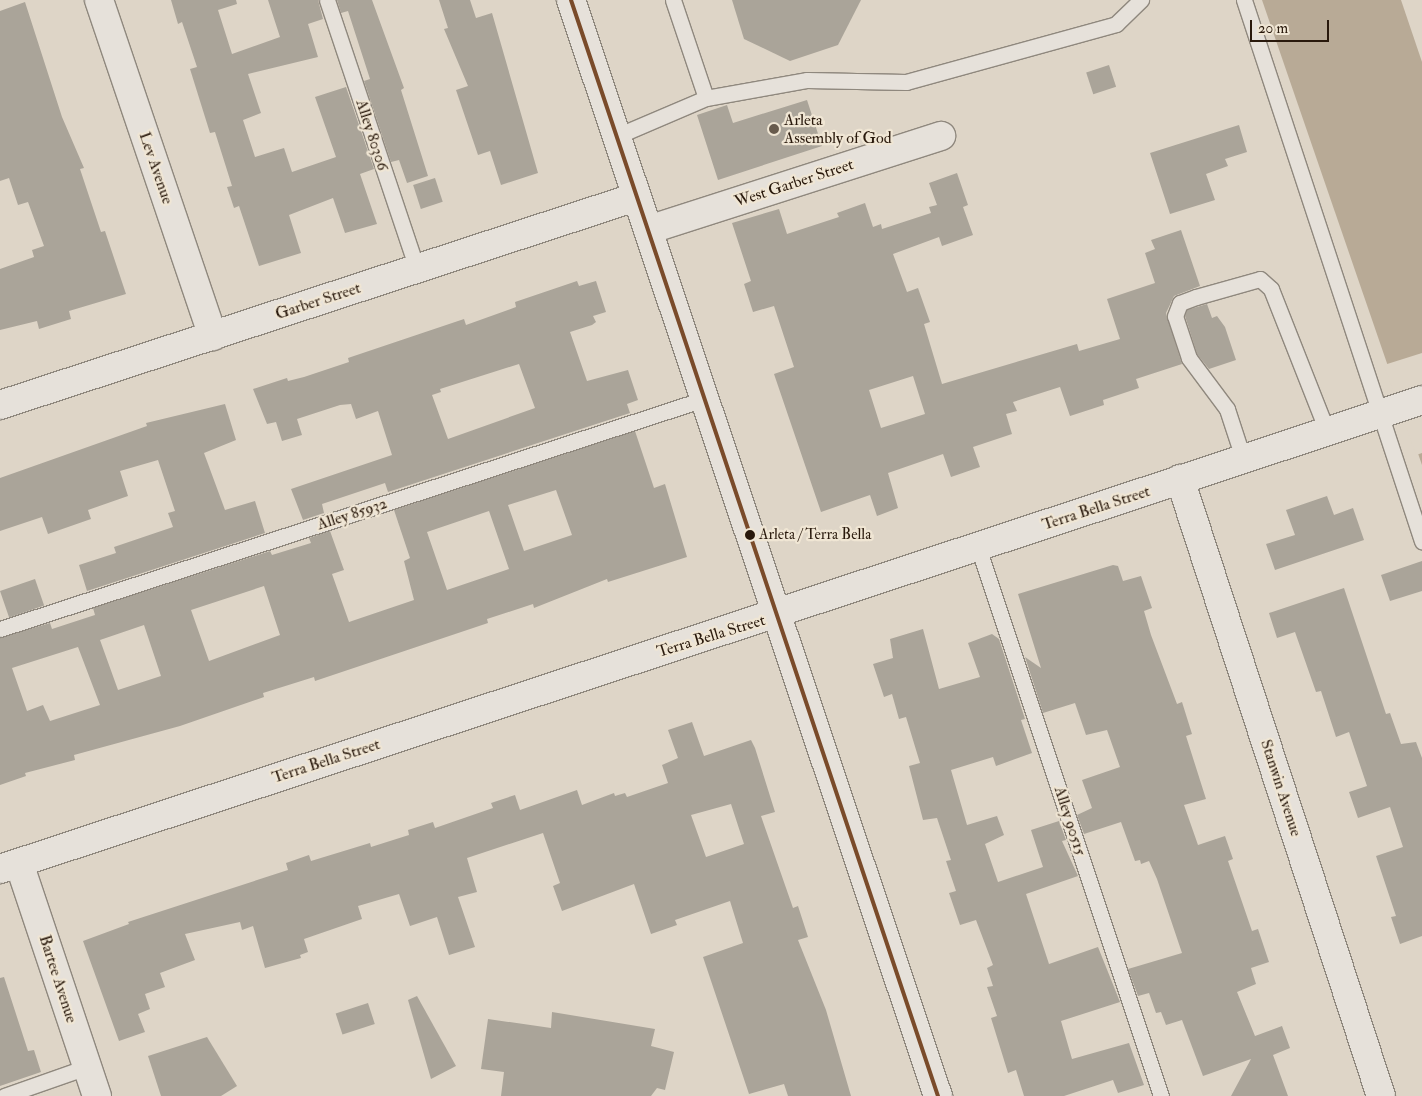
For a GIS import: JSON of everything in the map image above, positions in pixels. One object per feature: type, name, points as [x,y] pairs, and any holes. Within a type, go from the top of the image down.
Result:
[{"type":"main road","name":"Lev Avenue","points":[[99,0],[213,336]]},
{"type":"main road","points":[[571,0],[938,1096]]},
{"type":"main road","name":"West Garber Street","points":[[648,230],[941,136]]},
{"type":"main road","name":"Garber Street","points":[[0,405],[636,198]]},
{"type":"main road","name":"Terra Bella Street","points":[[10,866],[778,615],[1180,479],[1422,400]]},
{"type":"main road","name":"Stanwin Avenue","points":[[1180,479],[1381,1096]]},
{"type":"main road","name":"Bartee Avenue","points":[[10,866],[88,1067],[97,1096]]},
{"type":"lane","name":"Alley 80306","points":[[327,0],[417,269]]},
{"type":"lane","points":[[673,0],[706,98]]},
{"type":"lane","points":[[617,136],[706,98],[807,80],[906,82],[1116,24],[1141,0]]},
{"type":"lane","points":[[1244,0],[1388,411],[1422,541]]},
{"type":"lane","points":[[1244,458],[1227,409],[1203,382],[1188,358],[1175,316],[1180,303],[1196,297],[1260,279],[1271,290],[1327,431]]},
{"type":"lane","name":"Alley 85932","points":[[0,629],[704,399]]},
{"type":"lane","name":"Alley 90515","points":[[978,547],[1161,1096]]},
{"type":"lane","points":[[4,1096],[88,1067]]},
{"type":"shaded area","points":[[1262,0],[1401,0],[1422,62],[1422,465]]},
{"type":"pier","points":[[1422,353],[1422,453],[1416,455],[1384,365]]},
{"type":"building","points":[[171,0],[236,0],[237,4],[218,10],[232,54],[280,37],[268,0],[318,0],[323,19],[308,24],[318,57],[248,74],[261,113],[243,120],[255,157],[284,148],[292,172],[336,157],[315,97],[346,87],[374,169],[360,174],[377,224],[345,233],[333,198],[289,215],[301,253],[259,266],[239,206],[234,208],[227,187],[232,186],[215,132],[210,133],[190,69],[197,67],[182,22],[178,24]]},
{"type":"building","points":[[337,0],[372,0],[404,88],[401,90],[428,176],[407,183],[399,160],[391,162],[364,81],[370,79],[348,11],[341,13]]},
{"type":"building","points":[[439,0],[470,0],[476,18],[492,13],[538,173],[501,185],[490,151],[478,155],[456,90],[468,86],[444,29],[448,28]]},
{"type":"building","points":[[732,0],[861,0],[838,45],[790,61],[744,39]]},
{"type":"building","points":[[25,2],[62,117],[84,168],[80,169],[101,232],[105,231],[126,294],[69,311],[71,319],[39,329],[37,321],[0,330],[0,269],[34,257],[32,250],[44,246],[28,202],[18,205],[9,178],[0,181],[0,11]]},
{"type":"building","points":[[1109,65],[1116,87],[1093,94],[1086,72]]},
{"type":"building","points":[[807,100],[822,146],[718,180],[697,115],[727,105],[733,123]]},
{"type":"building","points":[[1239,125],[1247,152],[1225,159],[1228,166],[1206,174],[1215,200],[1170,214],[1150,153]]},
{"type":"building","points":[[957,173],[968,205],[963,207],[973,235],[942,246],[939,237],[893,254],[907,292],[918,288],[930,322],[924,324],[942,384],[1077,344],[1079,351],[1120,339],[1107,299],[1155,283],[1145,253],[1155,249],[1151,240],[1181,230],[1200,286],[1174,296],[1166,313],[1182,364],[1136,379],[1139,388],[1103,400],[1104,405],[1070,416],[1060,387],[1013,402],[1017,411],[1006,414],[1012,434],[973,447],[980,467],[951,477],[943,454],[888,473],[898,508],[877,516],[870,495],[821,512],[774,374],[794,367],[774,306],[753,312],[744,284],[751,281],[732,223],[779,209],[787,234],[839,217],[837,213],[865,203],[873,227],[881,224],[882,229],[931,213],[929,207],[937,205],[929,183]],"holes":[[[913,376],[925,414],[881,428],[869,390]]]},
{"type":"building","points":[[435,178],[443,202],[421,209],[413,185]]},
{"type":"building","points":[[577,281],[579,286],[596,281],[606,312],[593,316],[596,322],[592,325],[570,332],[587,381],[628,370],[638,400],[627,404],[630,413],[388,492],[385,483],[322,504],[324,513],[303,520],[291,489],[392,455],[378,411],[356,419],[351,404],[340,405],[297,419],[302,435],[282,441],[276,422],[267,424],[253,389],[287,378],[288,381],[304,377],[349,362],[348,358],[464,319],[466,325],[516,307],[515,302]],"holes":[[[519,364],[535,408],[448,439],[432,395],[441,392],[440,389]]]},
{"type":"building","points":[[1207,304],[1212,318],[1217,316],[1225,327],[1236,360],[1209,369],[1197,354],[1185,316],[1187,310]]},
{"type":"building","points":[[225,404],[236,440],[204,453],[225,510],[255,501],[265,533],[87,591],[79,565],[116,553],[114,547],[173,527],[168,513],[175,511],[158,460],[120,471],[128,496],[88,510],[91,519],[48,534],[42,517],[0,531],[0,478],[147,426],[146,423]]},
{"type":"building","points":[[635,431],[654,488],[665,484],[687,557],[608,582],[607,579],[534,608],[533,604],[487,619],[488,623],[315,681],[314,677],[263,693],[264,697],[180,726],[74,755],[75,760],[25,773],[26,776],[0,785],[0,638],[50,623],[52,629],[95,615],[93,608],[270,551],[272,555],[311,543],[309,538],[330,531],[344,570],[332,574],[349,622],[414,600],[404,561],[410,558],[394,510]],"holes":[[[556,490],[572,535],[524,551],[508,505]],[[489,511],[509,569],[447,590],[427,532]],[[264,586],[280,635],[209,661],[191,610]],[[144,625],[161,676],[118,690],[100,640]],[[78,647],[100,705],[50,721],[43,705],[27,711],[12,668]]]},
{"type":"building","points":[[1327,496],[1334,515],[1353,508],[1364,540],[1275,570],[1266,544],[1295,535],[1286,510]]},
{"type":"building","points":[[1422,561],[1422,591],[1390,601],[1381,575]]},
{"type":"building","points":[[1113,565],[1118,566],[1123,581],[1141,576],[1152,608],[1144,611],[1151,635],[1177,704],[1182,702],[1192,734],[1186,736],[1206,799],[1184,805],[1198,845],[1225,836],[1233,859],[1228,861],[1252,931],[1258,929],[1269,962],[1251,968],[1256,984],[1237,992],[1255,1036],[1282,1026],[1290,1048],[1273,1055],[1288,1096],[1231,1096],[1251,1059],[1203,1076],[1182,1020],[1166,1025],[1161,1012],[1156,1013],[1149,993],[1138,996],[1128,969],[1182,953],[1149,861],[1141,864],[1140,860],[1135,861],[1121,822],[1084,834],[1077,815],[1092,808],[1082,780],[1120,767],[1107,730],[1086,735],[1075,703],[1043,713],[1025,657],[1041,668],[1018,594]]},
{"type":"building","points":[[35,579],[44,605],[9,618],[0,591]]},
{"type":"building","points":[[1344,588],[1386,714],[1390,713],[1401,744],[1416,742],[1422,758],[1422,936],[1400,944],[1391,917],[1396,916],[1376,856],[1403,847],[1390,807],[1358,818],[1349,792],[1367,786],[1349,732],[1336,737],[1321,691],[1316,692],[1295,632],[1277,638],[1269,613]]},
{"type":"building","points":[[923,629],[939,689],[980,677],[968,643],[992,634],[999,639],[1025,719],[1021,720],[1032,753],[996,766],[993,757],[951,770],[967,825],[997,816],[1004,835],[985,844],[998,882],[1043,867],[1031,830],[1059,821],[1066,840],[1062,841],[1078,876],[1026,894],[1049,964],[1098,947],[1120,1002],[1061,1021],[1072,1059],[1129,1043],[1144,1085],[1118,1093],[1113,1080],[1064,1096],[1024,1096],[1016,1070],[1008,1073],[991,1018],[997,1016],[987,987],[993,986],[987,968],[993,965],[976,920],[960,925],[949,893],[956,891],[946,861],[951,860],[937,818],[923,820],[910,770],[909,766],[920,763],[906,717],[899,719],[892,694],[884,697],[873,664],[893,658],[890,639]]},
{"type":"building","points":[[692,722],[704,756],[751,740],[755,748],[775,812],[761,816],[793,908],[798,906],[808,937],[798,940],[826,1010],[851,1096],[788,1096],[784,1084],[749,1094],[703,957],[743,943],[730,901],[675,920],[677,925],[651,934],[634,884],[562,911],[553,886],[560,883],[543,833],[467,858],[477,892],[458,897],[475,947],[449,955],[437,917],[410,926],[399,894],[358,906],[362,919],[304,939],[308,952],[300,955],[301,958],[265,968],[253,926],[242,930],[240,922],[185,934],[195,960],[160,973],[165,987],[145,994],[150,1009],[138,1014],[145,1032],[119,1041],[83,941],[129,924],[128,922],[288,870],[286,863],[309,855],[311,861],[370,843],[371,847],[409,835],[408,830],[433,822],[435,828],[493,808],[491,803],[515,795],[520,810],[577,790],[582,805],[614,793],[615,796],[625,793],[627,797],[668,783],[662,765],[678,758],[668,730]],"holes":[[[731,804],[744,844],[706,857],[691,815]]]},
{"type":"building","points":[[4,977],[28,1051],[34,1050],[41,1072],[0,1086],[0,978]]},
{"type":"building","points":[[417,996],[456,1066],[431,1079],[408,1000]]},
{"type":"building","points":[[368,1003],[375,1024],[342,1034],[336,1014]]},
{"type":"building","points":[[552,1012],[655,1029],[651,1046],[674,1052],[665,1090],[657,1088],[651,1096],[501,1096],[504,1072],[481,1069],[488,1019],[551,1028]]},
{"type":"building","points":[[207,1037],[237,1086],[221,1096],[161,1096],[148,1056]]},
{"type":"transit line","points":[[571,0],[938,1096]]},
{"type":"place","name":"Arleta Assembly of God","points":[[774,129]]},
{"type":"place","name":"Arleta / Terra Bella","points":[[750,535]]}]
